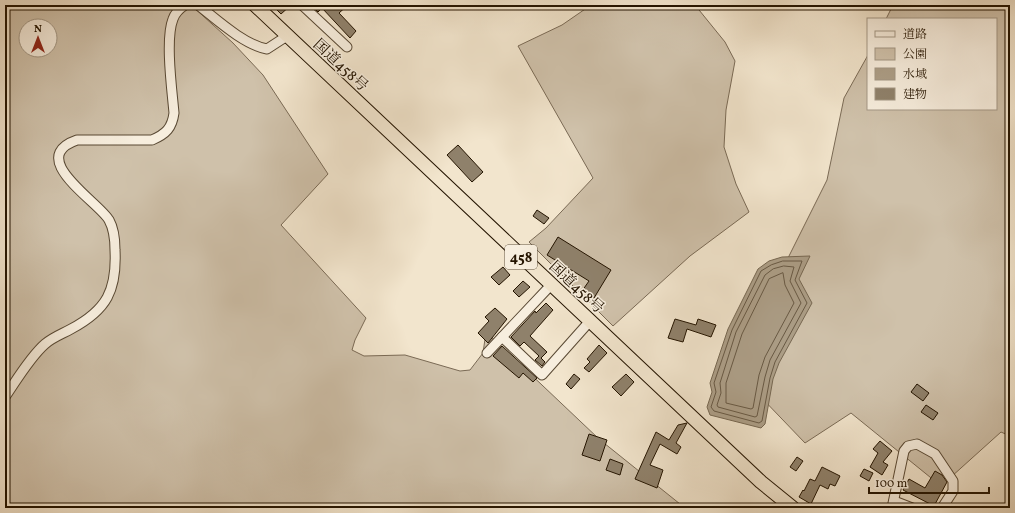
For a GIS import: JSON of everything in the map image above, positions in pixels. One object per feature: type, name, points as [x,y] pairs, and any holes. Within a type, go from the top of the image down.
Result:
[{"type":"highway","name":"国道458号","points":[[255,5],[760,482],[790,507]]},
{"type":"street","points":[[5,398],[44,344],[96,313],[106,302],[111,290],[114,273],[115,251],[110,221],[102,210],[75,187],[62,168],[59,155],[62,148],[70,142],[77,140],[152,140],[162,136],[168,130],[173,121],[174,113],[169,56],[172,20],[179,9],[184,5]]},
{"type":"street","points":[[198,5],[246,40],[259,47],[267,49],[287,36]]},
{"type":"street","points":[[302,5],[348,47]]},
{"type":"street","points":[[487,353],[551,285]]},
{"type":"street","points":[[502,337],[542,375],[590,321]]},
{"type":"street","points":[[912,508],[893,504],[904,451],[908,446],[917,444],[935,454],[953,481],[953,491],[942,508]]},
{"type":"green space","points":[[5,5],[191,5],[233,43],[263,75],[328,174],[281,225],[366,318],[355,340],[352,350],[364,356],[405,355],[460,371],[470,370],[483,353],[486,332],[599,439],[685,508],[5,508]]},
{"type":"green space","points":[[591,5],[695,5],[725,42],[735,61],[726,110],[724,147],[736,184],[749,212],[690,256],[613,326],[529,242],[546,228],[593,178],[518,46],[562,25]]},
{"type":"green space","points":[[893,5],[1010,5],[1010,436],[1001,432],[941,486],[851,413],[805,443],[733,368],[827,180],[844,98],[867,57],[867,110],[997,110],[997,18],[886,18]]},
{"type":"water","points":[[810,256],[799,279],[812,303],[779,363],[773,379],[765,424],[761,428],[710,415],[707,407],[712,392],[710,383],[728,329],[758,269],[769,261],[782,257]]},
{"type":"building","points":[[272,5],[291,5],[281,14]]},
{"type":"building","points":[[311,5],[348,5],[339,13],[356,31],[350,38],[322,8],[318,12]]},
{"type":"building","points":[[458,145],[483,172],[472,182],[447,155]]},
{"type":"building","points":[[537,210],[549,218],[544,224],[533,216]]},
{"type":"building","points":[[558,237],[611,270],[594,298],[582,291],[589,281],[547,255]]},
{"type":"building","points":[[503,267],[510,275],[499,285],[491,277]]},
{"type":"building","points":[[523,281],[530,287],[519,297],[513,291]]},
{"type":"building","points":[[546,303],[553,310],[530,336],[547,352],[541,358],[545,362],[542,366],[535,360],[539,356],[524,342],[520,346],[511,337],[535,311],[536,313]]},
{"type":"building","points":[[495,308],[507,319],[488,343],[478,333],[489,321],[485,317]]},
{"type":"building","points":[[675,319],[696,325],[698,319],[716,325],[711,337],[687,329],[683,342],[668,338]]},
{"type":"building","points":[[599,345],[607,353],[589,372],[584,368],[590,362],[587,359]]},
{"type":"building","points":[[502,346],[537,378],[533,382],[523,373],[519,378],[493,356]]},
{"type":"building","points":[[574,374],[580,379],[571,389],[566,384]]},
{"type":"building","points":[[626,374],[634,382],[621,396],[612,387]]},
{"type":"building","points":[[917,384],[929,393],[923,401],[911,392]]},
{"type":"building","points":[[926,405],[938,413],[933,420],[921,412]]},
{"type":"building","points":[[687,423],[676,443],[681,447],[677,454],[660,444],[650,465],[663,470],[657,488],[635,479],[656,432],[669,440],[678,425]]},
{"type":"building","points":[[589,434],[607,440],[600,461],[582,455]]},
{"type":"building","points":[[880,441],[892,451],[883,462],[888,465],[882,475],[870,467],[878,453],[873,449]]},
{"type":"building","points":[[797,457],[803,461],[796,471],[790,467]]},
{"type":"building","points":[[610,459],[623,464],[620,475],[606,470]]},
{"type":"building","points":[[822,467],[840,476],[835,486],[830,484],[828,489],[820,485],[811,504],[799,497],[810,479],[815,481]]},
{"type":"building","points":[[864,469],[873,473],[869,481],[860,476]]},
{"type":"building","points":[[935,471],[942,475],[947,482],[934,506],[903,490],[909,479],[925,488]]}]
